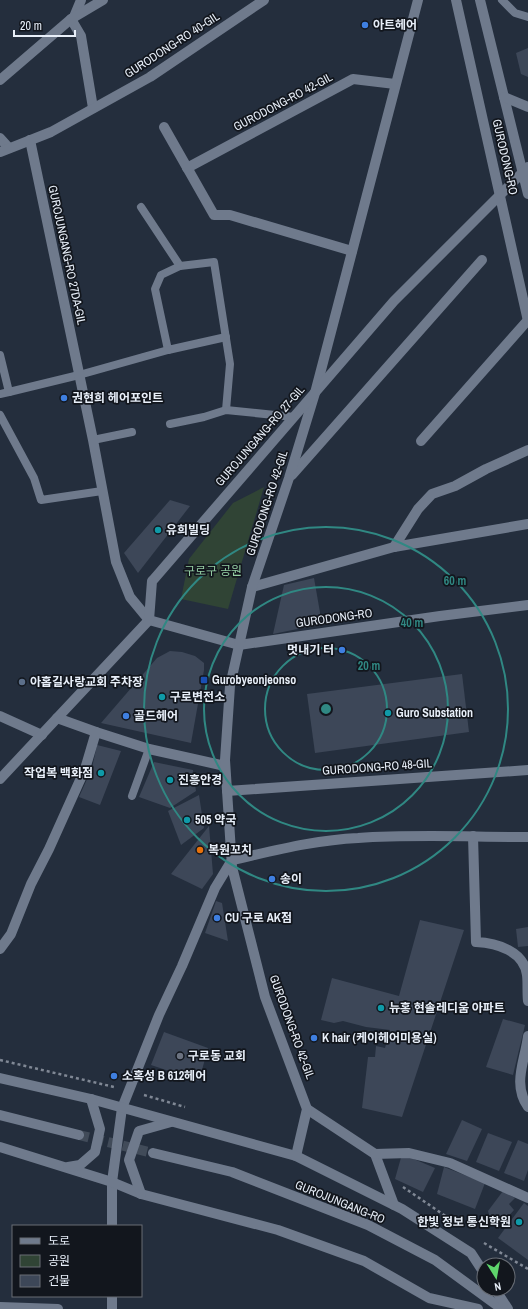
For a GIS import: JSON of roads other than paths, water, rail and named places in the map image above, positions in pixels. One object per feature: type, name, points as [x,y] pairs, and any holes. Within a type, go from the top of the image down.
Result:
[{"type":"street","points":[[81,0],[73,18],[81,36],[93,108]]},
{"type":"street","points":[[0,80],[73,18],[103,0]]},
{"type":"street","name":"GURODONG-RO 40-GIL","points":[[5,150],[51,132],[150,77],[264,0]]},
{"type":"street","name":"GURODONG-RO 42-GIL","points":[[307,1108],[265,997],[232,866],[225,766],[230,686],[252,587],[290,478],[315,393],[418,0]]},
{"type":"street","name":"GURODONG-RO","points":[[421,441],[528,321],[456,0]]},
{"type":"street","name":"GURODONG-RO","points":[[480,0],[504,96],[525,170],[528,194]]},
{"type":"street","name":"GURODONG-RO 42-GIL","points":[[187,168],[353,79],[395,84]]},
{"type":"street","points":[[504,96],[528,107]]},
{"type":"street","points":[[164,127],[214,216],[230,215],[352,251]]},
{"type":"street","points":[[0,138],[5,150]]},
{"type":"street","name":"GUROJUNGANG-RO 27DA-GIL","points":[[30,140],[93,440],[116,562],[130,597],[149,620]]},
{"type":"street","name":"GUROJUNGANG-RO 27-GIL","points":[[149,620],[152,581],[394,301],[525,170]]},
{"type":"street","points":[[290,478],[482,260]]},
{"type":"street","points":[[394,547],[418,509],[432,494],[455,486],[486,469],[528,450]]},
{"type":"street","points":[[252,587],[394,547],[528,524]]},
{"type":"street","name":"GURODONG-RO","points":[[238,645],[528,605]]},
{"type":"street","points":[[0,779],[149,620],[238,645]]},
{"type":"street","points":[[0,716],[42,735]]},
{"type":"street","points":[[57,718],[149,749],[225,766]]},
{"type":"street","points":[[0,949],[10,934],[31,884],[49,849],[81,776],[96,732]]},
{"type":"street","name":"GURODONG-RO 48-GIL","points":[[227,791],[528,770]]},
{"type":"street","points":[[112,1225],[112,1182],[122,1108],[159,1015],[182,966],[215,888],[232,860],[296,845],[357,838],[416,836],[528,837]]},
{"type":"street","points":[[473,836],[476,942],[488,943],[510,950],[522,962],[527,974],[528,1001]]},
{"type":"street","points":[[528,1036],[520,1074],[520,1090],[528,1107]]},
{"type":"street","points":[[0,1078],[91,1099],[296,1156],[394,1205],[471,1253],[476,1261]]},
{"type":"street","points":[[64,1167],[80,1165],[94,1152],[100,1129],[91,1099]]},
{"type":"street","points":[[296,1156],[307,1108],[375,1154],[394,1205]]},
{"type":"street","points":[[0,1115],[79,1135]]},
{"type":"street","points":[[141,1194],[130,1160],[139,1131],[171,1122]]},
{"type":"street","points":[[0,1147],[112,1182],[141,1194],[278,1230],[364,1261],[429,1298],[478,1309]]},
{"type":"street","name":"GUROJUNGANG-RO","points":[[153,1153],[232,1172],[368,1225],[435,1260],[502,1309]]},
{"type":"street","points":[[375,1154],[409,1153],[450,1163],[528,1198]]},
{"type":"street","points":[[112,1297],[112,1309]]},
{"type":"street","points":[[500,1297],[508,1309]]},
{"type":"street","points":[[0,1307],[58,1309]]},
{"type":"lane","points":[[502,0],[515,13],[528,17]]},
{"type":"lane","points":[[141,207],[180,266]]},
{"type":"lane","points":[[168,350],[155,289],[161,275],[180,266],[214,262],[230,364],[226,410]]},
{"type":"lane","points":[[0,394],[79,375],[168,350],[226,338]]},
{"type":"lane","points":[[0,355],[9,392]]},
{"type":"lane","points":[[170,424],[204,417],[226,410],[294,417]]},
{"type":"lane","points":[[0,415],[34,478],[41,500],[102,491]]},
{"type":"lane","points":[[93,440],[132,432]]},
{"type":"lane","points":[[132,796],[149,749]]},
{"type":"tunnel","points":[[79,1135],[153,1153]]},
{"type":"place","name":"아트헤어","points":[[365,25]]},
{"type":"place","name":"권현희 헤어포인트","points":[[64,398]]},
{"type":"place","name":"유희빌딩","points":[[158,530]]},
{"type":"place","name":"멋내기 터","points":[[342,650]]},
{"type":"place","name":"Gurobyeonjeonso","points":[[204,680]]},
{"type":"place","name":"아홉길사랑교회 주차장","points":[[22,682]]},
{"type":"place","name":"구로변전소","points":[[162,697]]},
{"type":"place","name":"Guro Substation","points":[[388,713]]},
{"type":"place","name":"골드헤어","points":[[126,716]]},
{"type":"place","name":"작업복 백화점","points":[[101,773]]},
{"type":"place","name":"진흥안경","points":[[170,780]]},
{"type":"place","name":"505 약국","points":[[187,820]]},
{"type":"place","name":"복원꼬치","points":[[200,850]]},
{"type":"place","name":"송이","points":[[272,879]]},
{"type":"place","name":"CU 구로 AK점","points":[[217,918]]},
{"type":"place","name":"뉴홍 현솔레디움 아파트","points":[[381,1008]]},
{"type":"place","name":"K hair (케이헤어미용실)","points":[[314,1038]]},
{"type":"place","name":"구로동 교회","points":[[180,1056]]},
{"type":"place","name":"소혹성 B 612헤어","points":[[114,1076]]},
{"type":"place","name":"한빛 정보 통신학원","points":[[519,1222]]},
{"type":"park label","name":"구로구 공원","points":[[213,571]]}]
